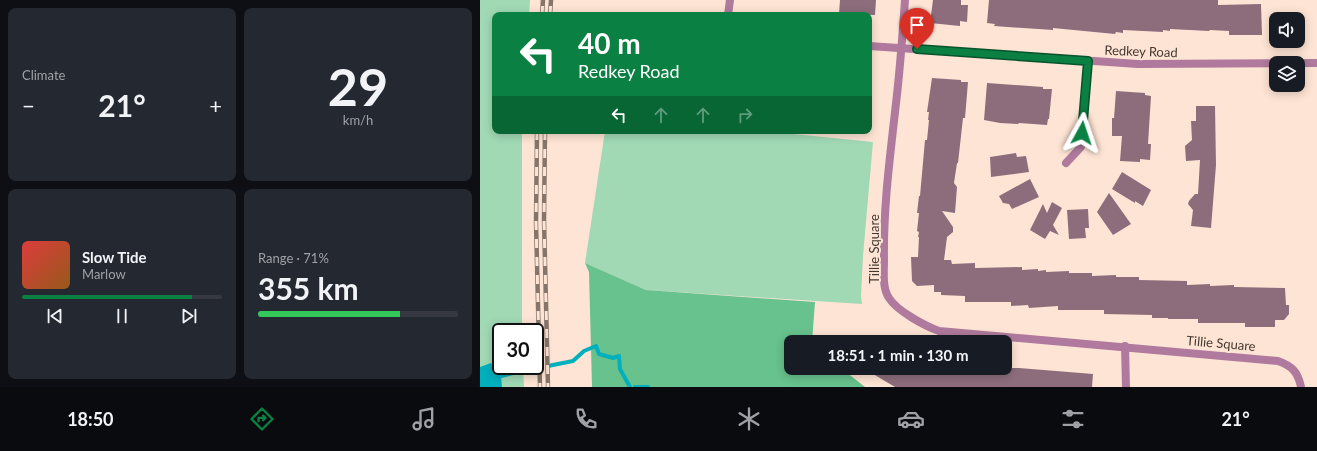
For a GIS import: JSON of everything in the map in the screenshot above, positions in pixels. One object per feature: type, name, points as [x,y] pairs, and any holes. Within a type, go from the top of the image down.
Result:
[{"type":"street","points":[[728,12],[730,0]]},
{"type":"street","points":[[902,48],[905,0]]},
{"type":"street","name":"Redkey Road","points":[[872,46],[1153,64],[1238,62],[1317,63]]},
{"type":"street","name":"Tillie Square","points":[[902,48],[884,225],[885,287],[888,298],[897,307],[931,328],[939,331],[1125,346],[1278,361],[1289,365],[1296,371],[1301,387]]},
{"type":"street","points":[[1066,163],[1081,147],[1088,61]]},
{"type":"street","points":[[1125,346],[1126,387]]},
{"type":"green space","points":[[480,0],[530,0],[529,12],[492,12],[492,134],[522,134],[522,323],[492,323],[492,375],[523,375],[524,387],[480,387]]},
{"type":"green space","points":[[605,134],[794,134],[873,142],[863,256],[862,304],[646,290],[585,263]]},
{"type":"green space","points":[[585,263],[646,290],[815,302],[813,335],[784,335],[784,375],[850,375],[865,387],[592,387],[589,272]]},
{"type":"water","points":[[491,363],[492,375],[500,375],[502,387],[480,387],[480,367]]},
{"type":"building","points":[[840,0],[876,0],[875,15],[872,15],[872,12],[839,12]]},
{"type":"building","points":[[933,0],[961,0],[961,5],[968,5],[967,22],[960,21],[960,26],[930,23]]},
{"type":"building","points":[[989,0],[1218,0],[1218,5],[1261,4],[1262,35],[1229,35],[1229,31],[1170,29],[1170,31],[1163,30],[1163,32],[1123,30],[1123,33],[1116,32],[1115,34],[1053,28],[1053,30],[994,26],[995,24],[987,23]]},
{"type":"building","points":[[932,78],[961,80],[961,82],[968,82],[965,118],[963,118],[958,163],[954,183],[957,187],[955,213],[942,211],[953,227],[953,232],[947,237],[944,260],[951,260],[952,264],[975,263],[975,268],[1022,267],[1022,270],[1038,269],[1038,271],[1046,270],[1046,272],[1069,271],[1069,273],[1092,273],[1092,276],[1116,275],[1116,277],[1139,277],[1139,280],[1187,281],[1187,285],[1210,284],[1210,286],[1234,285],[1234,287],[1285,288],[1286,305],[1289,305],[1289,314],[1284,320],[1275,320],[1275,327],[1245,327],[1245,323],[1198,323],[1198,319],[1168,319],[1152,318],[1152,315],[1104,314],[1104,310],[1058,310],[1058,306],[1029,308],[1028,305],[1011,306],[1011,302],[965,302],[965,296],[941,295],[941,292],[934,292],[934,285],[917,286],[912,281],[911,257],[918,257],[919,232],[917,231],[919,213],[917,213],[925,140],[927,140],[929,112],[927,112]]},
{"type":"building","points":[[987,83],[1052,89],[1047,125],[1000,123],[984,120]]},
{"type":"building","points":[[1116,91],[1145,93],[1145,95],[1151,96],[1148,144],[1151,144],[1150,160],[1140,159],[1140,162],[1120,161],[1122,136],[1112,136],[1112,118],[1114,118]]},
{"type":"building","points":[[1196,106],[1215,106],[1216,165],[1211,228],[1191,226],[1193,210],[1188,204],[1195,194],[1198,194],[1200,160],[1186,161],[1185,146],[1192,140],[1191,121],[1196,121]]},
{"type":"building","points":[[1016,153],[1017,157],[1026,156],[1029,172],[991,177],[990,157]]},
{"type":"building","points":[[1122,172],[1151,190],[1143,206],[1135,201],[1135,203],[1112,189]]},
{"type":"building","points":[[1030,179],[1039,197],[1012,209],[1009,204],[1003,203],[999,196]]},
{"type":"building","points":[[1109,193],[1131,224],[1113,235],[1097,212]]},
{"type":"building","points":[[1052,202],[1062,208],[1053,225],[1059,235],[1050,231],[1045,239],[1030,230],[1043,204],[1047,213]]},
{"type":"building","points":[[1088,209],[1089,228],[1085,228],[1086,238],[1069,239],[1067,210]]},
{"type":"building","points":[[1012,368],[1093,374],[1092,387],[895,387],[875,375],[1012,375]]},
{"type":"waterway","points":[[548,366],[573,361],[584,351],[596,346],[599,354],[613,358],[619,356],[620,369],[630,387]]},
{"type":"waterway","points":[[501,376],[505,375]]},
{"type":"waterway","points":[[635,387],[648,387]]},
{"type":"railway","points":[[542,12],[543,0]]},
{"type":"railway","points":[[550,12],[551,0]]},
{"type":"railway","points":[[537,134],[536,222],[540,387]]},
{"type":"railway","points":[[545,134],[544,220],[548,387]]},
{"type":"route","points":[[917,49],[1088,61],[1082,133]]}]
